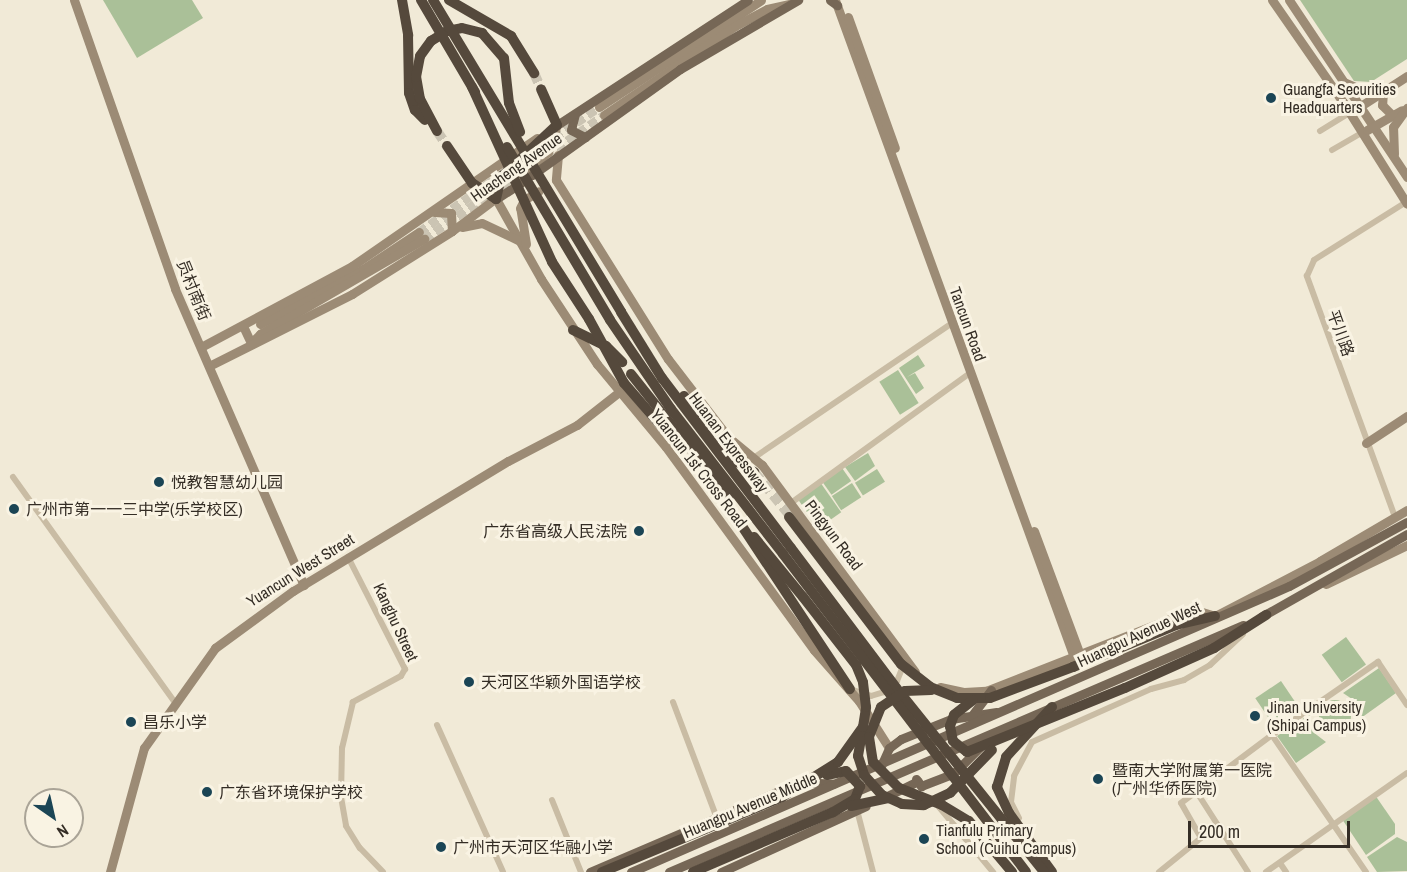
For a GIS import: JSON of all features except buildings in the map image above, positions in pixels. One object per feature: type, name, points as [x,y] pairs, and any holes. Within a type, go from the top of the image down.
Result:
[{"type":"highway","points":[[402,0],[412,102],[435,129],[417,88],[420,56],[431,40],[447,31],[462,28],[482,33],[504,58],[512,112],[544,186]]},
{"type":"highway","name":"Huanan Expressway","points":[[421,0],[610,320],[671,409],[1044,872]]},
{"type":"highway","name":"Huanan Expressway","points":[[433,0],[662,378],[787,551],[1026,872]]},
{"type":"highway","points":[[449,0],[511,36],[534,74]]},
{"type":"highway","points":[[472,87],[552,262],[589,319],[624,383],[853,660],[866,694],[858,753],[864,775],[886,798],[913,806],[946,797],[980,758],[1021,733]]},
{"type":"highway","points":[[447,146],[472,183],[496,199],[501,177],[557,125],[541,89]]},
{"type":"highway","points":[[621,312],[657,365],[737,462],[754,472]]},
{"type":"highway","points":[[573,330],[606,346],[622,362]]},
{"type":"highway","points":[[631,374],[749,521],[787,551]]},
{"type":"highway","points":[[734,514],[850,689]]},
{"type":"highway","points":[[789,518],[901,664],[917,679],[938,691]]},
{"type":"highway","points":[[1215,615],[1168,628],[1076,660],[1008,694],[973,700],[960,708],[951,722],[951,738],[961,749],[974,752],[1190,660],[1250,627],[1266,615]]},
{"type":"highway","points":[[973,700],[938,691],[910,690],[891,698],[875,716],[869,737],[872,758],[883,776],[926,800],[942,805],[974,826],[1012,872]]},
{"type":"highway","points":[[1052,707],[1006,757],[997,788],[1003,802],[1053,872]]},
{"type":"highway","points":[[782,797],[835,765],[863,726]]},
{"type":"highway","points":[[602,872],[782,797],[832,773],[846,771],[857,779],[859,793],[853,801],[833,812],[693,872]]},
{"type":"highway","points":[[833,812],[881,798],[926,800]]},
{"type":"main road","name":"Huacheng Avenue","points":[[557,125],[748,0]]},
{"type":"main road","name":"Huacheng Avenue","points":[[496,199],[710,50],[794,2],[805,0]]},
{"type":"main road","points":[[576,112],[571,130],[585,137]]},
{"type":"main road","name":"Huangpu Avenue West","points":[[880,766],[1215,615],[1309,577],[1407,522]]},
{"type":"main road","name":"Huangpu Avenue West","points":[[910,769],[1266,615],[1321,586],[1407,534]]},
{"type":"main road","points":[[973,714],[991,690]]},
{"type":"main road","points":[[880,766],[889,747],[937,724],[973,714],[1005,711]]},
{"type":"main road","points":[[720,872],[920,783],[958,770],[989,734]]},
{"type":"main road","name":"Huangpu Avenue Middle","points":[[631,872],[880,766]]},
{"type":"main road","points":[[910,769],[920,783]]},
{"type":"main road","name":"Huangpu Avenue Middle","points":[[669,872],[910,769]]},
{"type":"main road","points":[[590,872],[716,816],[800,782],[837,784]]},
{"type":"street","name":"员村南街","points":[[74,0],[175,289],[211,365],[304,585]]},
{"type":"street","points":[[761,0],[601,111],[735,26],[767,9],[794,2]]},
{"type":"street","points":[[1272,0],[1350,112],[1406,203]]},
{"type":"street","points":[[1289,0],[1407,177]]},
{"type":"street","name":"Tancun Road","points":[[838,2],[970,374],[1076,660]]},
{"type":"street","name":"Tancun Road","points":[[838,2],[1076,660]]},
{"type":"street","points":[[1320,131],[1407,76]]},
{"type":"street","points":[[1335,91],[1343,82]]},
{"type":"street","points":[[1343,82],[1364,91],[1393,86]]},
{"type":"street","points":[[1383,92],[1382,105],[1392,116]]},
{"type":"street","points":[[1332,150],[1407,107]]},
{"type":"street","points":[[1396,162],[1392,131],[1407,107]]},
{"type":"street","name":"Huacheng Avenue","points":[[201,346],[344,271],[557,125]]},
{"type":"street","points":[[1378,159],[1389,152]]},
{"type":"street","name":"Pingyun Road","points":[[558,155],[556,180],[668,359],[728,437],[755,458],[791,503],[906,658],[910,668],[941,687],[964,692],[991,690],[1076,660]]},
{"type":"street","points":[[532,261],[519,214],[522,202],[542,190],[567,199]]},
{"type":"street","name":"Huacheng Avenue","points":[[211,365],[352,294],[452,231],[496,199]]},
{"type":"street","name":"Yuancun 1st Cross Road","points":[[496,199],[573,330],[722,522],[806,639],[850,689],[889,747]]},
{"type":"street","name":"平川路","points":[[1395,517],[1309,285],[1308,268],[1406,203]]},
{"type":"street","points":[[432,212],[451,213],[452,231],[482,224],[522,242]]},
{"type":"street","name":"Huacheng Avenue","points":[[243,326],[255,326],[301,304],[422,236],[261,334],[251,343]]},
{"type":"street","points":[[755,458],[952,323]]},
{"type":"street","points":[[243,326],[251,343]]},
{"type":"street","points":[[791,503],[970,374]]},
{"type":"street","name":"Yuancun West Street","points":[[110,872],[144,748],[174,701],[225,638],[348,558],[577,425],[619,392]]},
{"type":"street","points":[[1366,443],[1407,416]]},
{"type":"street","points":[[13,477],[174,701]]},
{"type":"street","points":[[1215,615],[1320,561],[1407,510]]},
{"type":"street","points":[[722,522],[734,514]]},
{"type":"street","points":[[1321,586],[1407,545]]},
{"type":"street","name":"Kanghu Street","points":[[348,558],[405,669],[401,676],[353,702],[342,748],[341,797],[346,826],[360,848],[383,872]]},
{"type":"street","points":[[1053,872],[1011,802],[1016,768],[1032,742],[1195,674],[1228,650],[1250,627]]},
{"type":"street","points":[[850,689],[877,695],[888,690],[901,674],[906,658]]},
{"type":"street","points":[[1190,660],[1198,666],[1195,674]]},
{"type":"street","points":[[1160,872],[1201,838],[1181,803],[1272,735],[1378,662],[1407,705]]},
{"type":"street","points":[[673,702],[716,816]]},
{"type":"street","points":[[437,725],[503,872]]},
{"type":"street","points":[[1272,735],[1366,872]]},
{"type":"street","points":[[1266,872],[1407,773]]},
{"type":"street","points":[[920,783],[993,872]]},
{"type":"street","points":[[1196,791],[1248,872]]},
{"type":"street","points":[[552,800],[581,872]]},
{"type":"street","points":[[857,810],[873,872]]},
{"type":"street","points":[[1280,863],[1286,872]]},
{"type":"green space","points":[[103,0],[192,0],[203,18],[137,58]]},
{"type":"green space","points":[[1300,0],[1407,0],[1407,59],[1371,82],[1354,81]]},
{"type":"green space","points":[[918,355],[925,366],[907,377],[915,373],[924,388],[916,394],[899,368]]},
{"type":"green space","points":[[898,370],[919,403],[900,415],[879,382]]},
{"type":"green space","points":[[868,453],[875,466],[855,481],[845,467]]},
{"type":"green space","points":[[842,468],[851,481],[832,495],[822,482]]},
{"type":"green space","points":[[877,469],[885,482],[863,495],[855,483]]},
{"type":"green space","points":[[820,482],[841,512],[818,528],[797,498]]},
{"type":"green space","points":[[852,483],[861,497],[841,510],[832,496]]},
{"type":"green space","points":[[1346,637],[1366,665],[1342,682],[1322,655]]},
{"type":"green space","points":[[1379,668],[1396,693],[1361,718],[1355,701],[1343,693]]},
{"type":"green space","points":[[1281,681],[1298,706],[1272,723],[1255,698]]},
{"type":"green space","points":[[1335,700],[1347,704],[1351,716],[1347,728],[1335,732],[1323,728],[1319,716],[1323,704]]},
{"type":"green space","points":[[1310,714],[1313,732],[1326,742],[1296,763],[1277,736]]},
{"type":"green space","points":[[1375,795],[1395,824],[1395,834],[1366,855],[1342,819]]},
{"type":"green space","points":[[1397,837],[1407,842],[1407,871],[1377,872],[1367,857]]},
{"type":"tunnel","points":[[534,73],[541,89]]},
{"type":"tunnel","points":[[532,153],[599,107]]},
{"type":"tunnel","points":[[545,156],[604,115]]},
{"type":"tunnel","points":[[437,131],[447,146]]},
{"type":"tunnel","points":[[419,232],[503,173]]},
{"type":"tunnel","points":[[424,239],[518,174]]},
{"type":"tunnel","points":[[754,472],[796,523]]},
{"type":"place","name":"Guangfa Securities Headquarters","points":[[1271,98]]},
{"type":"place","name":"悦教智慧幼儿园","points":[[159,482]]},
{"type":"place","name":"广州市第一一三中学(乐学校区)","points":[[14,509]]},
{"type":"place","name":"广东省高级人民法院","points":[[639,531]]},
{"type":"place","name":"天河区华颖外国语学校","points":[[469,682]]},
{"type":"place","name":"Jinan University (Shipai Campus)","points":[[1255,716]]},
{"type":"place","name":"昌乐小学","points":[[131,722]]},
{"type":"place","name":"暨南大学附属第一医院 (广州华侨医院)","points":[[1098,779]]},
{"type":"place","name":"广东省环境保护学校","points":[[207,792]]},
{"type":"place","name":"Tianfulu Primary School (Cuihu Campus)","points":[[924,839]]},
{"type":"place","name":"广州市天河区华融小学","points":[[441,847]]}]
